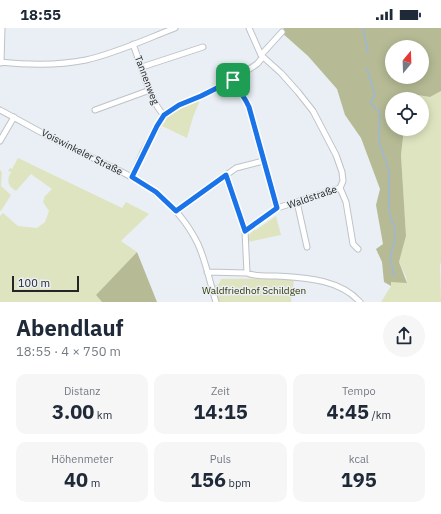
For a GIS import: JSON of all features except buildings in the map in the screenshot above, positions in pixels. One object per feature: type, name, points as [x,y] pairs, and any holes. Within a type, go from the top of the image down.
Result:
[{"type":"street","points":[[2,28],[0,62],[50,65],[102,56],[175,28]]},
{"type":"street","name":"Waldstraße","points":[[245,231],[277,208],[340,188],[343,181],[342,172],[336,155],[313,111],[281,73],[262,56],[249,28]]},
{"type":"street","points":[[132,177],[150,139],[164,115],[179,105],[233,80],[257,64],[282,32]]},
{"type":"street","name":"Tannenweg","points":[[133,44],[159,111],[164,115]]},
{"type":"street","points":[[142,67],[203,47]]},
{"type":"street","points":[[233,80],[246,101],[277,208]]},
{"type":"street","points":[[95,110],[150,90]]},
{"type":"street","name":"Voiswinkeler Straße","points":[[0,110],[60,142],[132,177],[156,192],[176,211],[198,244],[216,302]]},
{"type":"street","points":[[0,141],[14,117]]},
{"type":"street","points":[[176,211],[236,168],[263,160]]},
{"type":"street","points":[[226,175],[245,231],[247,273]]},
{"type":"street","points":[[340,188],[346,202],[353,244],[358,249]]},
{"type":"street","points":[[297,202],[307,247]]},
{"type":"street","points":[[207,272],[247,273],[252,276],[282,277],[328,283],[347,290],[360,302]]},
{"type":"green space","points":[[284,28],[441,28],[441,91],[430,97],[429,92],[385,92],[385,136],[403,136],[401,155],[406,236],[399,262],[407,283],[391,282],[391,286],[384,282],[382,262],[376,249],[383,244],[376,205],[380,189],[361,138],[345,115],[337,89],[308,56],[281,32]]},
{"type":"green space","points":[[441,91],[441,302],[381,302],[391,286],[391,282],[407,282],[399,262],[406,236],[401,155],[403,136],[429,136],[429,97]]},
{"type":"green space","points":[[200,100],[187,138],[160,125],[168,116],[183,107]]},
{"type":"green space","points":[[18,158],[122,208],[126,202],[149,214],[121,241],[137,252],[96,295],[102,302],[0,302],[0,216],[3,213],[18,226],[37,228],[45,222],[49,211],[43,202],[45,196],[52,189],[31,174],[16,191],[11,187],[8,181],[11,172],[8,171],[10,168],[12,169]]},
{"type":"green space","points":[[0,170],[2,172],[1,186],[11,195],[1,211],[0,210]]},
{"type":"green space","points":[[276,216],[281,235],[248,242],[252,231],[256,230]]},
{"type":"green space","points":[[137,252],[157,302],[102,302],[96,295]]},
{"type":"green space","name":"Waldfriedhof Schildgen","points":[[279,278],[294,280],[292,302],[219,302],[213,286],[219,284],[221,279]]},
{"type":"waterway","points":[[363,28],[368,53]]},
{"type":"waterway","points":[[367,68],[375,96],[372,99],[371,104],[380,112],[379,142],[389,171],[389,207],[391,220],[394,224],[395,240],[390,257],[394,276]]},
{"type":"route","points":[[233,80],[249,107],[277,208],[245,231],[226,175],[176,211],[156,192],[132,177],[143,152],[164,115],[179,105],[233,80]]}]
